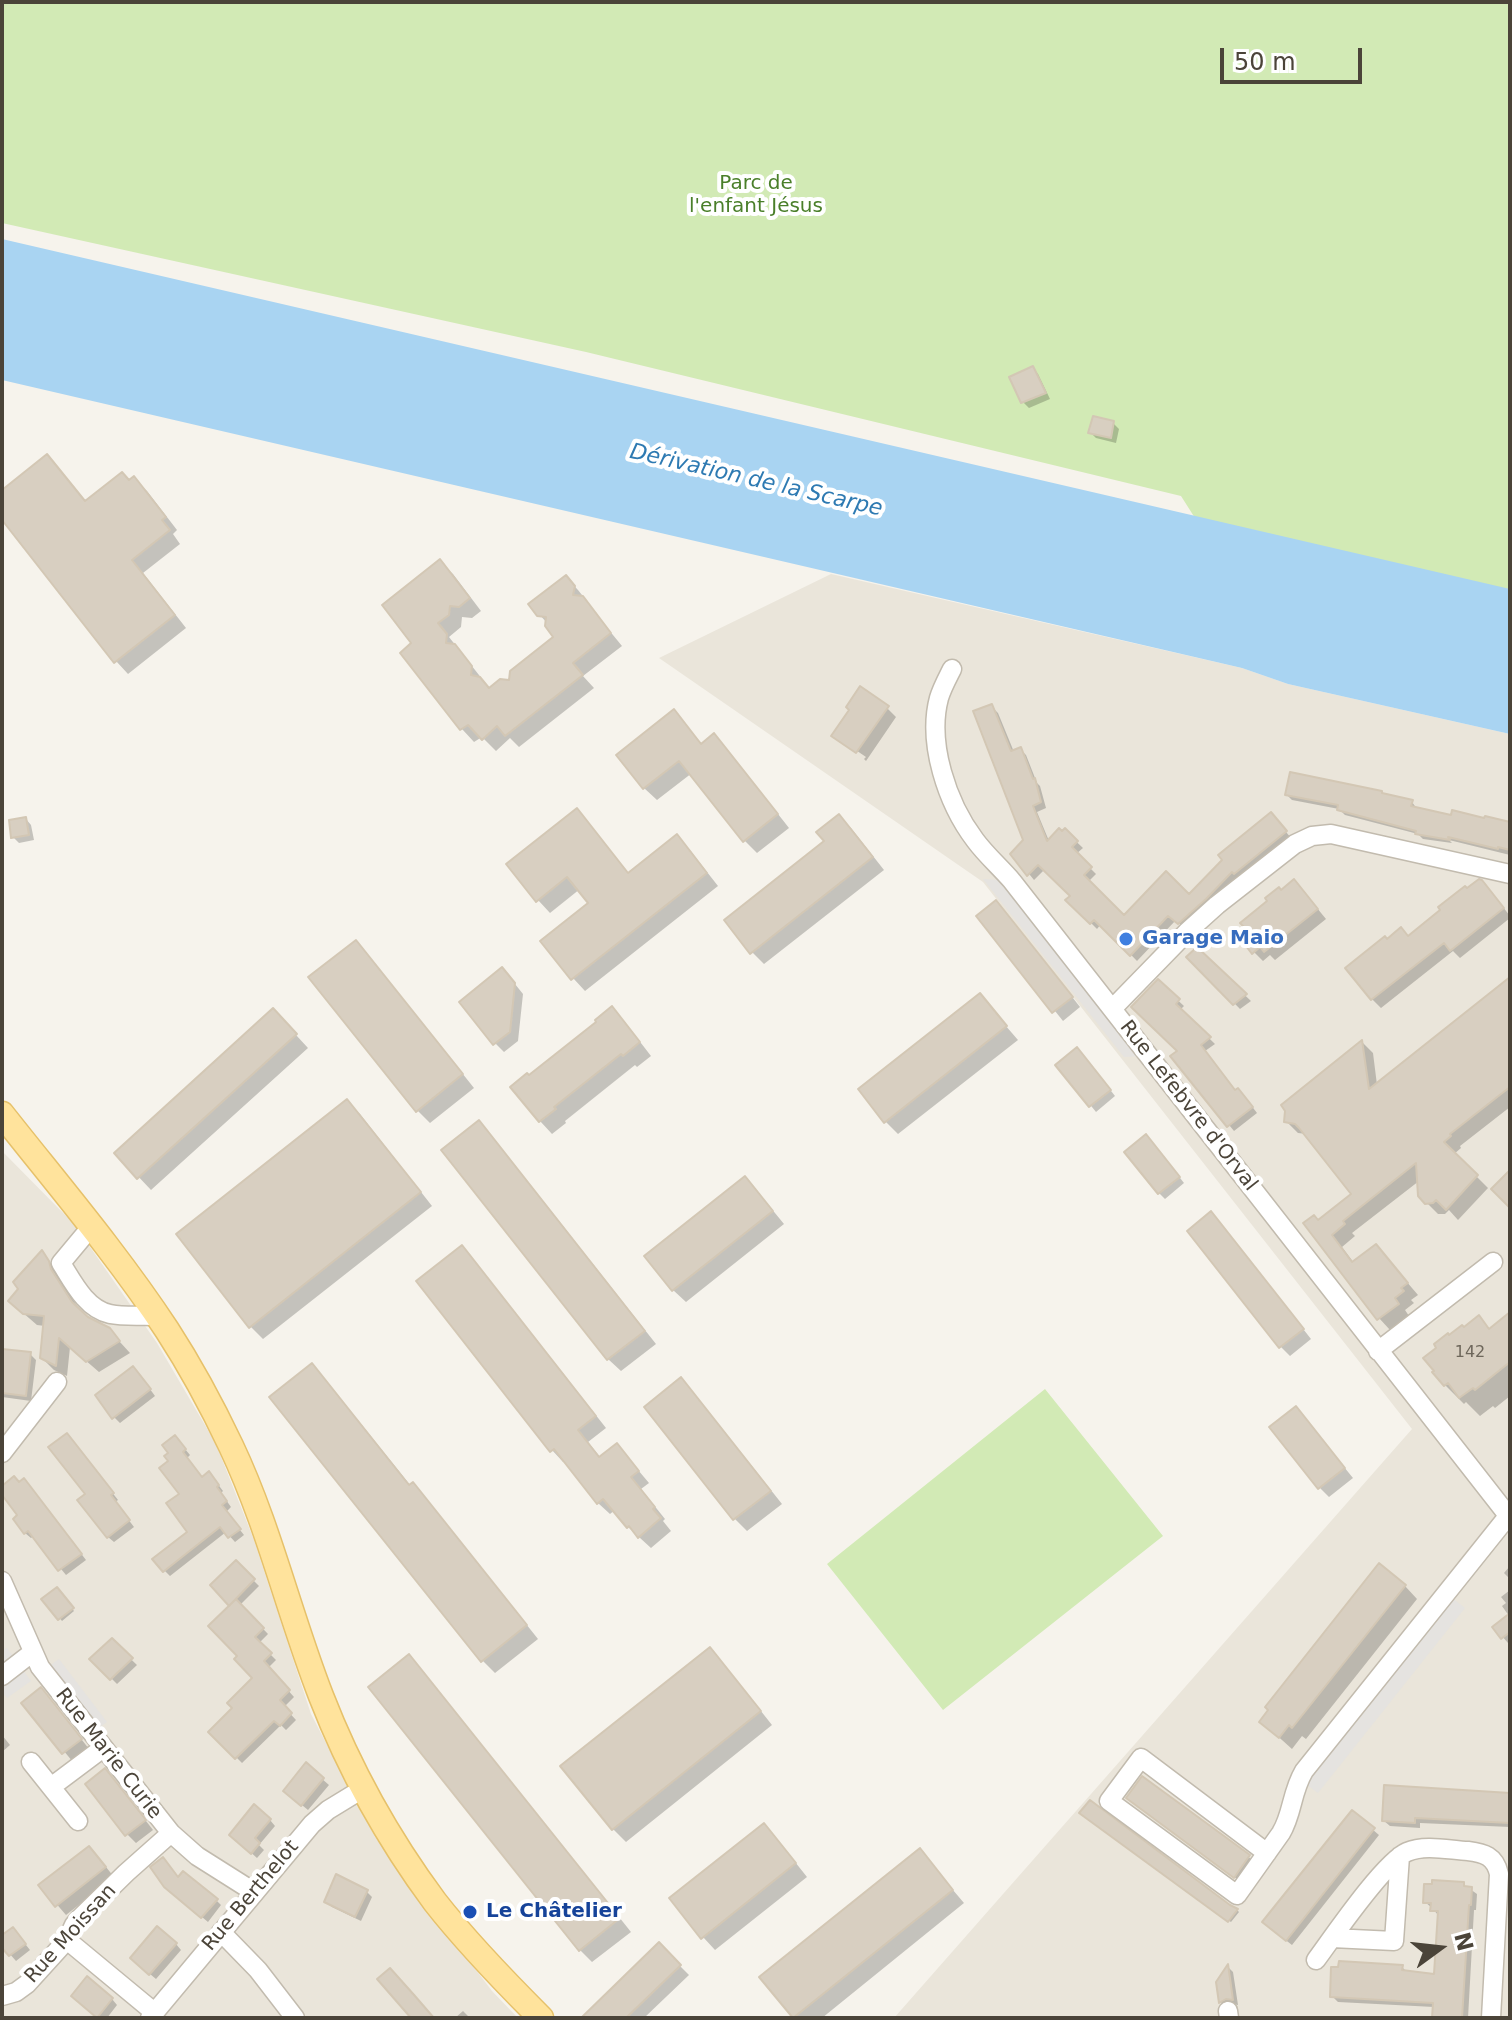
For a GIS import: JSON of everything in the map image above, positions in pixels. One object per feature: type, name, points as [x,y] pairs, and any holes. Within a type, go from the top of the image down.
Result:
[{"type":"main road","points":[[2,1114],[157,1316],[200,1386],[239,1464],[318,1688],[341,1742],[393,1838],[436,1902],[472,1946],[541,2018]]},
{"type":"street","name":"Rue Lefebvre d'Orval","points":[[952,669],[939,697],[936,742],[955,806],[974,838],[1012,881],[1509,1517]]},
{"type":"street","points":[[1112,1009],[1217,905],[1295,844],[1312,836],[1331,834],[1510,874]]},
{"type":"street","points":[[91,1227],[61,1263],[79,1292],[110,1314],[157,1316]]},
{"type":"street","points":[[1378,1351],[1493,1262]]},
{"type":"street","points":[[2,1453],[57,1382]]},
{"type":"street","points":[[1267,1853],[1141,1758],[1109,1801],[1237,1895],[1267,1853],[1285,1826],[1295,1789],[1304,1771],[1509,1517]]},
{"type":"street","name":"Rue Marie Curie","points":[[2,1581],[40,1667],[171,1833],[187,1849],[254,1892]]},
{"type":"street","points":[[2,1676],[33,1652]]},
{"type":"street","points":[[51,1787],[103,1748]]},
{"type":"street","points":[[31,1762],[78,1821]]},
{"type":"street","name":"Rue Berthelot","points":[[152,2016],[312,1824],[328,1810],[364,1788]]},
{"type":"street","name":"Rue Moissan","points":[[2,1996],[22,1988],[67,1940],[79,1919],[171,1833]]},
{"type":"street","points":[[1316,1960],[1381,1875],[1406,1852],[1424,1848],[1481,1853],[1489,1856],[1499,1874],[1491,2018]]},
{"type":"street","points":[[1332,1938],[1394,1941],[1400,1856]]},
{"type":"street","points":[[221,1932],[263,1976],[295,2018]]},
{"type":"street","points":[[67,1940],[152,2016]]},
{"type":"shaded area","points":[[831,574],[1242,668],[1288,684],[1510,734],[1510,2018],[894,2018],[1412,1429],[983,882],[659,658]]},
{"type":"shaded area","points":[[983,879],[1001,880],[1140,1056],[1124,1057]]},
{"type":"shaded area","points":[[2,1151],[74,1224],[157,1343],[216,1444],[254,1540],[311,1714],[375,1837],[492,1991],[518,2018],[2,2018]]},
{"type":"shaded area","points":[[1451,1597],[1465,1608],[1318,1793],[1303,1782]]},
{"type":"shaded area","points":[[7,1648],[31,1681],[7,1698],[2,1692],[2,1651]]},
{"type":"shaded area","points":[[59,1659],[107,1722],[96,1730],[48,1667]]},
{"type":"green space","name":"Parc de l'enfant Jésus","points":[[2,2],[1510,2],[1510,700],[1275,644],[1181,496],[586,352],[2,223]]},
{"type":"green space","points":[[1045,1389],[1163,1536],[943,1710],[827,1564]]},
{"type":"water","name":"Dérivation de la Scarpe","points":[[2,239],[1510,589],[1510,734],[1288,684],[1242,668],[2,380]]},
{"type":"building","points":[[1033,366],[1046,393],[1021,403],[1009,377]]},
{"type":"building","points":[[1093,416],[1114,421],[1111,438],[1088,433]]},
{"type":"building","points":[[47,454],[85,501],[122,472],[129,480],[134,476],[166,517],[162,520],[170,530],[132,560],[175,615],[114,663],[2,520],[2,490]]},
{"type":"building","points":[[440,559],[470,598],[459,607],[450,606],[449,615],[438,623],[447,634],[446,643],[455,644],[472,666],[471,675],[480,677],[489,688],[500,679],[509,680],[510,671],[553,637],[545,626],[546,617],[537,616],[528,604],[566,575],[575,586],[573,595],[583,596],[611,633],[573,663],[583,675],[505,736],[497,726],[482,740],[468,725],[460,730],[400,653],[411,643],[382,605]]},
{"type":"building","points":[[860,686],[889,706],[856,753],[831,736],[849,710],[846,707]]},
{"type":"building","points":[[992,704],[1011,751],[1021,747],[1035,778],[1041,802],[1033,806],[1047,841],[1059,828],[1062,831],[1065,828],[1078,841],[1072,847],[1092,867],[1084,875],[1124,915],[1166,871],[1189,894],[1222,860],[1218,855],[1271,812],[1287,831],[1234,874],[1232,872],[1178,924],[1168,916],[1130,956],[1094,920],[1090,924],[1065,900],[1070,896],[1038,865],[1027,876],[1010,854],[1023,840],[973,711]]},
{"type":"building","points":[[674,709],[701,744],[714,733],[778,814],[743,842],[679,761],[643,789],[616,755]]},
{"type":"building","points":[[1290,772],[1382,791],[1413,800],[1411,806],[1451,815],[1452,810],[1510,822],[1510,850],[1448,837],[1450,840],[1415,834],[1416,831],[1337,810],[1338,805],[1285,795]]},
{"type":"building","points":[[577,808],[628,873],[677,834],[707,873],[571,980],[540,941],[588,903],[567,877],[536,902],[506,864]]},
{"type":"building","points":[[839,814],[873,857],[750,954],[724,920],[824,841],[816,832]]},
{"type":"building","points":[[26,817],[29,835],[11,838],[9,820]]},
{"type":"building","points":[[1294,879],[1318,909],[1264,952],[1260,947],[1252,954],[1237,934],[1245,928],[1240,923],[1267,901],[1265,898]]},
{"type":"building","points":[[1479,879],[1504,908],[1450,951],[1444,943],[1371,1000],[1345,968],[1401,927],[1408,936],[1440,910],[1438,907]]},
{"type":"building","points":[[996,900],[1073,997],[1052,1013],[976,916]]},
{"type":"building","points":[[356,940],[463,1074],[416,1112],[308,977]]},
{"type":"building","points":[[1197,947],[1247,994],[1233,1005],[1186,957]]},
{"type":"building","points":[[502,967],[515,983],[510,1032],[493,1045],[459,1002]]},
{"type":"building","points":[[1510,977],[1510,1087],[1444,1142],[1478,1175],[1446,1210],[1436,1200],[1425,1204],[1418,1196],[1416,1163],[1343,1221],[1345,1224],[1332,1235],[1352,1262],[1376,1244],[1408,1283],[1395,1298],[1399,1304],[1377,1320],[1303,1223],[1314,1215],[1318,1220],[1351,1194],[1299,1128],[1284,1122],[1285,1111],[1281,1105],[1362,1040],[1369,1089]]},
{"type":"building","points":[[1158,979],[1180,999],[1176,1004],[1211,1037],[1201,1045],[1235,1090],[1238,1088],[1253,1107],[1227,1127],[1170,1056],[1177,1051],[1131,1007]]},
{"type":"building","points":[[980,993],[1007,1026],[884,1123],[858,1089]]},
{"type":"building","points":[[612,1006],[640,1042],[554,1107],[556,1109],[539,1122],[510,1087],[596,1022]]},
{"type":"building","points":[[273,1008],[297,1034],[137,1179],[114,1153]]},
{"type":"building","points":[[1077,1047],[1111,1090],[1089,1107],[1055,1065]]},
{"type":"building","points":[[347,1099],[421,1192],[249,1328],[176,1234]]},
{"type":"building","points":[[479,1120],[645,1331],[607,1360],[441,1150]]},
{"type":"building","points":[[1146,1134],[1180,1177],[1158,1194],[1124,1152]]},
{"type":"building","points":[[1510,1170],[1510,1208],[1491,1189]]},
{"type":"building","points":[[745,1176],[773,1211],[672,1291],[644,1256]]},
{"type":"building","points":[[1211,1211],[1304,1329],[1279,1348],[1187,1231]]},
{"type":"building","points":[[462,1245],[596,1416],[578,1430],[599,1457],[617,1443],[639,1471],[631,1477],[661,1518],[638,1538],[603,1499],[597,1504],[554,1449],[550,1452],[416,1281]]},
{"type":"building","points":[[42,1250],[72,1302],[88,1317],[110,1328],[120,1341],[86,1362],[59,1338],[56,1366],[40,1358],[44,1316],[23,1314],[8,1301],[18,1289],[13,1282]]},
{"type":"building","points":[[1510,1312],[1510,1362],[1475,1390],[1473,1388],[1459,1398],[1448,1383],[1444,1386],[1423,1358],[1448,1333],[1462,1325],[1464,1327],[1479,1315],[1489,1329]]},
{"type":"building","points":[[2,1349],[31,1352],[26,1396],[2,1393]]},
{"type":"building","points":[[312,1363],[409,1485],[413,1482],[527,1625],[481,1662],[269,1397]]},
{"type":"building","points":[[133,1366],[151,1389],[112,1419],[95,1395]]},
{"type":"building","points":[[681,1377],[771,1491],[733,1520],[644,1407]]},
{"type":"building","points":[[1296,1406],[1345,1468],[1318,1489],[1269,1427]]},
{"type":"building","points":[[67,1433],[114,1493],[111,1495],[130,1520],[107,1538],[77,1500],[85,1494],[48,1447]]},
{"type":"building","points":[[175,1435],[186,1449],[183,1452],[202,1477],[209,1471],[219,1485],[217,1487],[227,1501],[222,1505],[241,1529],[228,1538],[220,1527],[163,1572],[152,1559],[187,1532],[166,1503],[179,1494],[159,1468],[168,1461],[164,1456],[168,1453],[162,1445]]},
{"type":"building","points":[[14,1476],[19,1482],[24,1478],[82,1554],[58,1571],[28,1531],[24,1534],[13,1519],[17,1515],[2,1495],[2,1486]]},
{"type":"building","points":[[236,1560],[255,1579],[229,1606],[210,1585]]},
{"type":"building","points":[[1379,1563],[1406,1585],[1292,1728],[1289,1725],[1279,1738],[1259,1722],[1268,1710],[1265,1707]]},
{"type":"building","points":[[57,1587],[74,1608],[58,1620],[41,1599]]},
{"type":"building","points":[[236,1599],[264,1628],[255,1637],[272,1653],[264,1661],[290,1690],[280,1700],[292,1713],[280,1726],[274,1721],[235,1759],[208,1732],[232,1708],[227,1703],[252,1678],[234,1659],[237,1656],[208,1626]]},
{"type":"building","points":[[1510,1613],[1510,1632],[1501,1639],[1492,1627]]},
{"type":"building","points":[[112,1638],[133,1658],[110,1680],[89,1659]]},
{"type":"building","points":[[710,1647],[761,1711],[612,1830],[560,1766]]},
{"type":"building","points":[[409,1654],[620,1918],[579,1951],[368,1687]]},
{"type":"building","points":[[41,1687],[82,1739],[62,1754],[21,1703]]},
{"type":"building","points":[[306,1762],[324,1778],[301,1806],[283,1791]]},
{"type":"building","points":[[105,1768],[146,1820],[125,1836],[85,1784]]},
{"type":"building","points":[[1142,1776],[1250,1855],[1234,1878],[1126,1798]]},
{"type":"building","points":[[1384,1785],[1510,1793],[1510,1823],[1415,1818],[1415,1823],[1382,1821]]},
{"type":"building","points":[[1090,1800],[1238,1909],[1228,1922],[1079,1813]]},
{"type":"building","points":[[254,1804],[271,1819],[255,1838],[260,1843],[251,1854],[229,1835]]},
{"type":"building","points":[[1352,1810],[1375,1828],[1286,1941],[1262,1922]]},
{"type":"building","points":[[764,1823],[796,1863],[701,1939],[669,1898]]},
{"type":"building","points":[[89,1846],[106,1867],[55,1907],[38,1885]]},
{"type":"building","points":[[920,1848],[953,1890],[793,2018],[759,1977]]},
{"type":"building","points":[[163,1857],[178,1877],[183,1871],[218,1899],[201,1918],[164,1887],[150,1867]]},
{"type":"building","points":[[336,1874],[368,1890],[355,1917],[324,1902]]},
{"type":"building","points":[[1432,1880],[1464,1882],[1464,1886],[1472,1887],[1462,2018],[1432,2018],[1433,2003],[1330,1997],[1331,1967],[1338,1967],[1339,1961],[1403,1965],[1402,1970],[1434,1974],[1438,1911],[1430,1911],[1431,1903],[1423,1903],[1424,1884],[1432,1884]]},
{"type":"building","points":[[157,1926],[177,1943],[149,1975],[130,1958]]},
{"type":"building","points":[[13,1927],[26,1944],[9,1956],[2,1948],[2,1935]]},
{"type":"building","points":[[659,1942],[681,1965],[626,2018],[581,2018]]},
{"type":"building","points":[[1228,1964],[1233,2000],[1226,1999],[1219,2003],[1216,1982]]},
{"type":"building","points":[[390,1968],[434,2018],[411,2018],[377,1979]]},
{"type":"building","points":[[87,1976],[113,1998],[97,2018],[71,1996]]},
{"type":"place","name":"Garage Maio","points":[[1126,939]]},
{"type":"place","name":"Le Châtelier","points":[[470,1912]]}]
